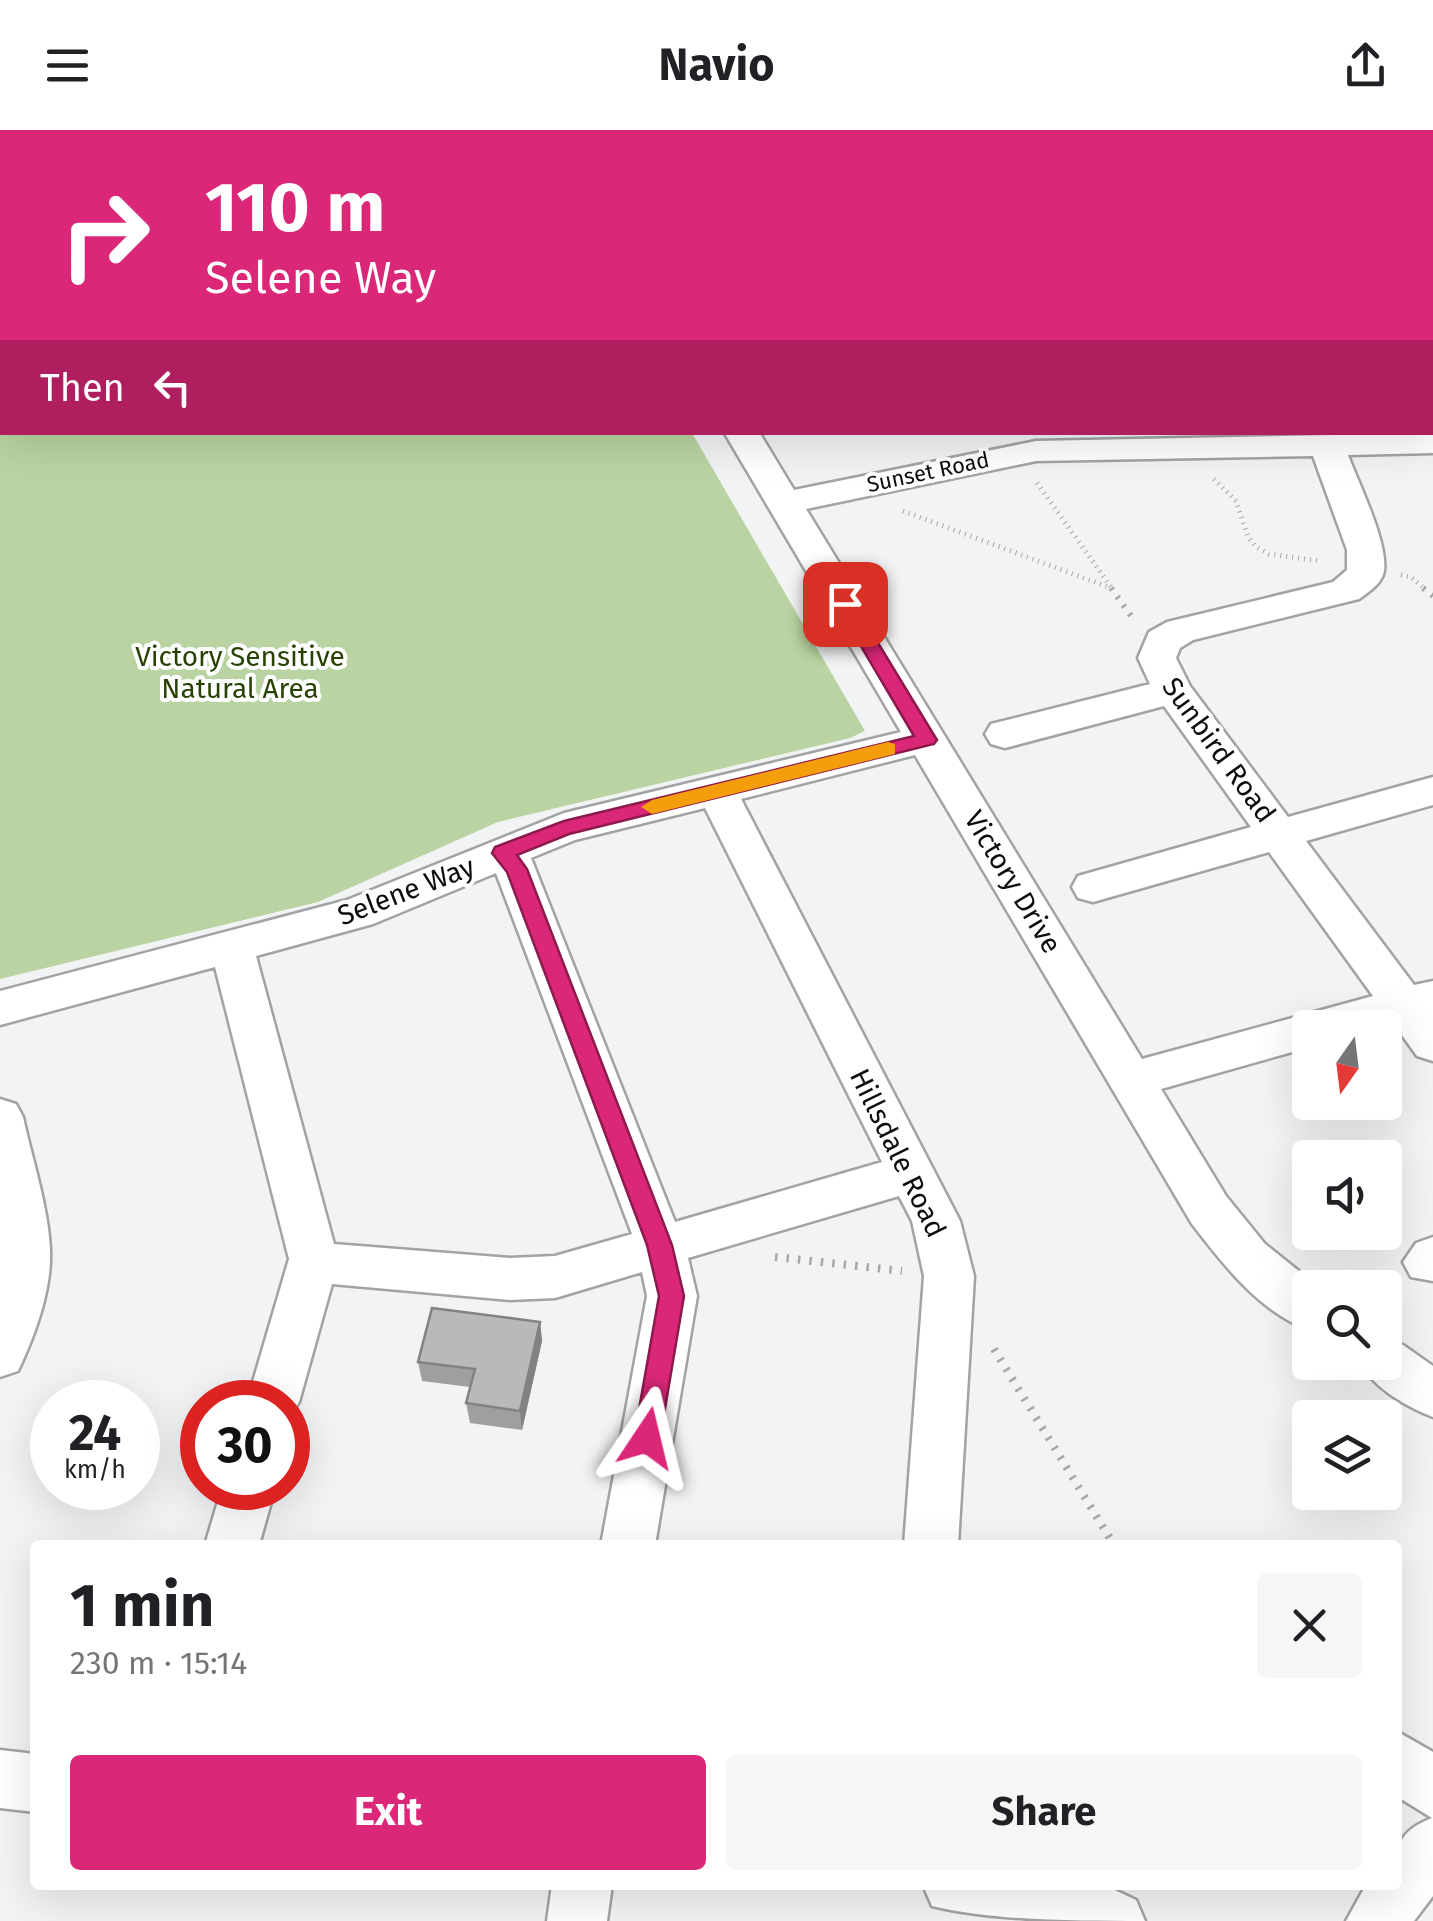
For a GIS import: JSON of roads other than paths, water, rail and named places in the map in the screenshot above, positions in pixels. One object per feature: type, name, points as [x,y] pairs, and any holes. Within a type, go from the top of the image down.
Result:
[{"type":"street","name":"Victory Drive","points":[[743,435],[1209,1210],[1248,1259],[1292,1294]]},
{"type":"street","name":"Sunset Road","points":[[784,503],[862,486],[992,444],[1325,439],[1433,443]]},
{"type":"street","name":"Sunbird Road","points":[[1325,439],[1368,560],[1360,583],[1346,591],[1180,631],[1163,641],[1158,664],[1173,691],[1278,833],[1419,1000],[1433,1044]]},
{"type":"street","points":[[1005,734],[1173,691]]},
{"type":"street","name":"Selene Way","points":[[0,1008],[358,913],[564,828],[926,740]]},
{"type":"street","name":"Hillsdale Road","points":[[717,791],[936,1221],[949,1276],[931,1540]]},
{"type":"street","points":[[1093,887],[1433,792]]},
{"type":"street","points":[[503,853],[516,869],[660,1245],[672,1296],[630,1540]]},
{"type":"street","points":[[232,948],[314,1259],[279,1380]]},
{"type":"street","points":[[1384,1010],[1419,1000]]},
{"type":"street","points":[[1133,1079],[1292,1035]]},
{"type":"street","points":[[0,1117],[26,1250],[15,1317],[0,1355]]},
{"type":"street","points":[[314,1259],[340,1266],[533,1279],[556,1277],[910,1172]]},
{"type":"street","points":[[1402,1373],[1433,1394]]},
{"type":"street","points":[[233,1540],[242,1510]]},
{"type":"street","points":[[1402,1764],[1433,1789]]},
{"type":"street","points":[[0,1779],[30,1782]]},
{"type":"street","points":[[1402,1887],[1433,1846]]},
{"type":"street","points":[[577,1921],[581,1890]]},
{"type":"street","points":[[1001,1890],[1082,1904],[1115,1921]]},
{"type":"street","points":[[1376,1921],[1400,1890]]},
{"type":"park label","name":"Victory Sensitive Natural Area","points":[[240,672]]}]
